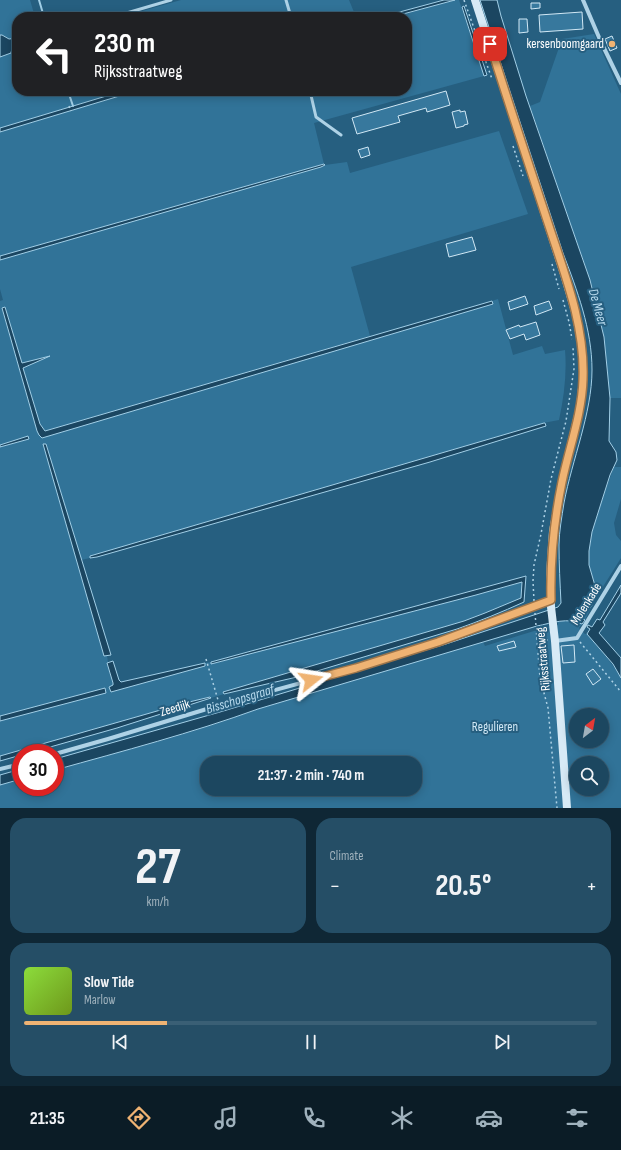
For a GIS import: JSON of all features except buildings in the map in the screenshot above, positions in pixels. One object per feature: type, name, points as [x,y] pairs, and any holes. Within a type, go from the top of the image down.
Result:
[{"type":"main road","name":"Rijksstraatweg","points":[[475,0],[564,274],[576,315],[583,356],[583,379],[580,407],[562,482],[553,531],[550,575],[567,808]]},
{"type":"street","points":[[584,0],[601,42],[621,83]]},
{"type":"street","name":"Molenkade","points":[[555,640],[576,638],[621,566]]},
{"type":"street","name":"Zeedijk","points":[[64,752],[108,740],[220,705],[356,668],[438,642],[505,618],[535,605],[551,603]]},
{"type":"street","points":[[0,770],[12,767]]},
{"type":"lane","points":[[130,12],[171,0]]},
{"type":"lane","points":[[286,0],[290,12]]},
{"type":"lane","points":[[311,96],[316,118],[341,135]]},
{"type":"path","points":[[464,0],[492,81]]},
{"type":"path","points":[[69,106],[71,111]]},
{"type":"path","points":[[512,140],[524,177]]},
{"type":"path","points":[[551,260],[560,289]]},
{"type":"path","points":[[562,296],[572,340]]},
{"type":"path","points":[[535,605],[533,582],[534,565],[551,479],[566,421],[574,369],[573,346]]},
{"type":"path","name":"Rijksstraatweg","points":[[535,612],[540,678],[548,708],[557,808]]},
{"type":"path","points":[[536,638],[555,640]]},
{"type":"path","points":[[576,638],[621,692]]},
{"type":"path","points":[[206,660],[220,705]]},
{"type":"green space","points":[[0,0],[30,0],[34,12],[12,12],[12,39],[9,39],[0,35]]},
{"type":"green space","points":[[181,0],[349,0],[354,12],[139,12]]},
{"type":"green space","points":[[459,0],[484,76],[412,96],[412,12]]},
{"type":"green space","points":[[594,34],[621,94],[621,398],[610,398],[604,337],[594,292],[530,106],[540,102],[562,39]]},
{"type":"green space","points":[[12,48],[12,96],[106,96],[0,128],[0,57],[4,56]]},
{"type":"green space","points":[[119,96],[412,96],[314,123],[324,164],[0,256],[0,132]]},
{"type":"green space","points":[[499,131],[528,214],[351,267],[370,336],[44,431],[40,424],[23,368],[47,357],[22,363],[5,307],[2,309],[37,431],[45,436],[493,304],[492,301],[498,299],[513,355],[542,346],[545,354],[565,350],[565,385],[559,420],[543,423],[90,556],[90,558],[81,560],[46,444],[89,603],[105,656],[107,656],[107,663],[113,685],[111,692],[205,666],[205,663],[211,662],[211,664],[522,582],[522,598],[464,621],[224,692],[224,694],[211,698],[185,703],[42,744],[12,744],[12,753],[0,756],[0,721],[106,693],[105,688],[0,716],[0,447],[29,439],[28,436],[0,445],[0,301],[3,300],[0,289],[0,260],[325,165],[347,162],[350,173]]},
{"type":"green space","points":[[614,467],[621,467],[621,499],[614,523],[616,535],[621,541],[621,558],[594,601],[585,620],[579,616],[578,613],[589,601],[596,589],[589,565],[589,551],[592,532]]},
{"type":"green space","name":"Regulieren","points":[[567,620],[582,624],[579,628],[587,634],[621,678],[621,808],[0,808],[0,785],[12,782],[12,796],[64,796],[64,768],[171,738],[258,709],[483,642],[485,646],[558,625],[558,622]]},
{"type":"shaded area","points":[[444,0],[455,0],[411,12],[400,12]]},
{"type":"shaded area","points":[[480,0],[497,0],[526,96],[590,280],[604,337],[610,398],[609,441],[616,452],[617,460],[610,475],[592,532],[589,551],[589,565],[596,589],[589,601],[592,605],[590,608],[580,610],[578,613],[579,616],[585,620],[582,624],[566,621],[537,626],[258,709],[183,734],[64,768],[64,756],[220,712],[446,644],[558,607],[561,603],[559,552],[560,529],[564,503],[589,403],[592,370],[587,325]]},
{"type":"shaded area","points":[[464,6],[487,75],[484,76],[462,7]]},
{"type":"shaded area","points":[[0,35],[2,35],[9,39],[12,39],[12,48],[11,53],[0,57]]},
{"type":"shaded area","points":[[106,96],[119,96],[0,132],[0,128]]},
{"type":"shaded area","points":[[324,164],[325,165],[321,167],[0,260],[0,256]]},
{"type":"shaded area","points":[[492,301],[493,304],[42,438],[37,431],[2,308],[5,307],[22,363],[50,356],[23,368],[40,424],[45,431]]},
{"type":"shaded area","points":[[545,423],[546,426],[430,462],[90,558],[90,556]]},
{"type":"shaded area","points":[[28,436],[29,439],[0,447],[0,445]]},
{"type":"shaded area","points":[[43,444],[46,444],[111,655],[104,656]]},
{"type":"shaded area","points":[[526,576],[524,602],[516,606],[457,629],[297,677],[224,694],[223,692],[464,621],[521,598],[522,582],[211,664],[211,662]]},
{"type":"shaded area","points":[[621,585],[621,593],[603,622],[605,625],[599,633],[621,658],[621,678],[613,664],[587,634],[590,629],[587,627],[588,625],[592,627],[597,619],[600,620]]},
{"type":"shaded area","points":[[113,661],[121,682],[205,663],[205,666],[111,692],[109,687],[113,685],[113,683],[107,663]]},
{"type":"shaded area","points":[[105,688],[106,693],[0,721],[0,716]]},
{"type":"shaded area","points":[[211,698],[61,744],[42,744],[185,703]]},
{"type":"shaded area","points":[[12,753],[12,758],[0,761],[0,756]]},
{"type":"shaded area","points":[[12,772],[12,782],[0,785],[0,775]]},
{"type":"waterway","points":[[39,0],[43,12]]},
{"type":"waterway","points":[[70,96],[73,106]]},
{"type":"place","name":"kersenboomgaard","points":[[612,44]]},
{"type":"route","points":[[311,680],[356,668],[438,642],[551,600],[550,575],[553,531],[562,482],[580,407],[583,379],[582,346],[576,315],[564,274],[490,44]]},
{"type":"water label","name":"De Meer","points":[[598,307]]},
{"type":"water label","name":"Bisschopsgraaf","points":[[240,699]]}]
